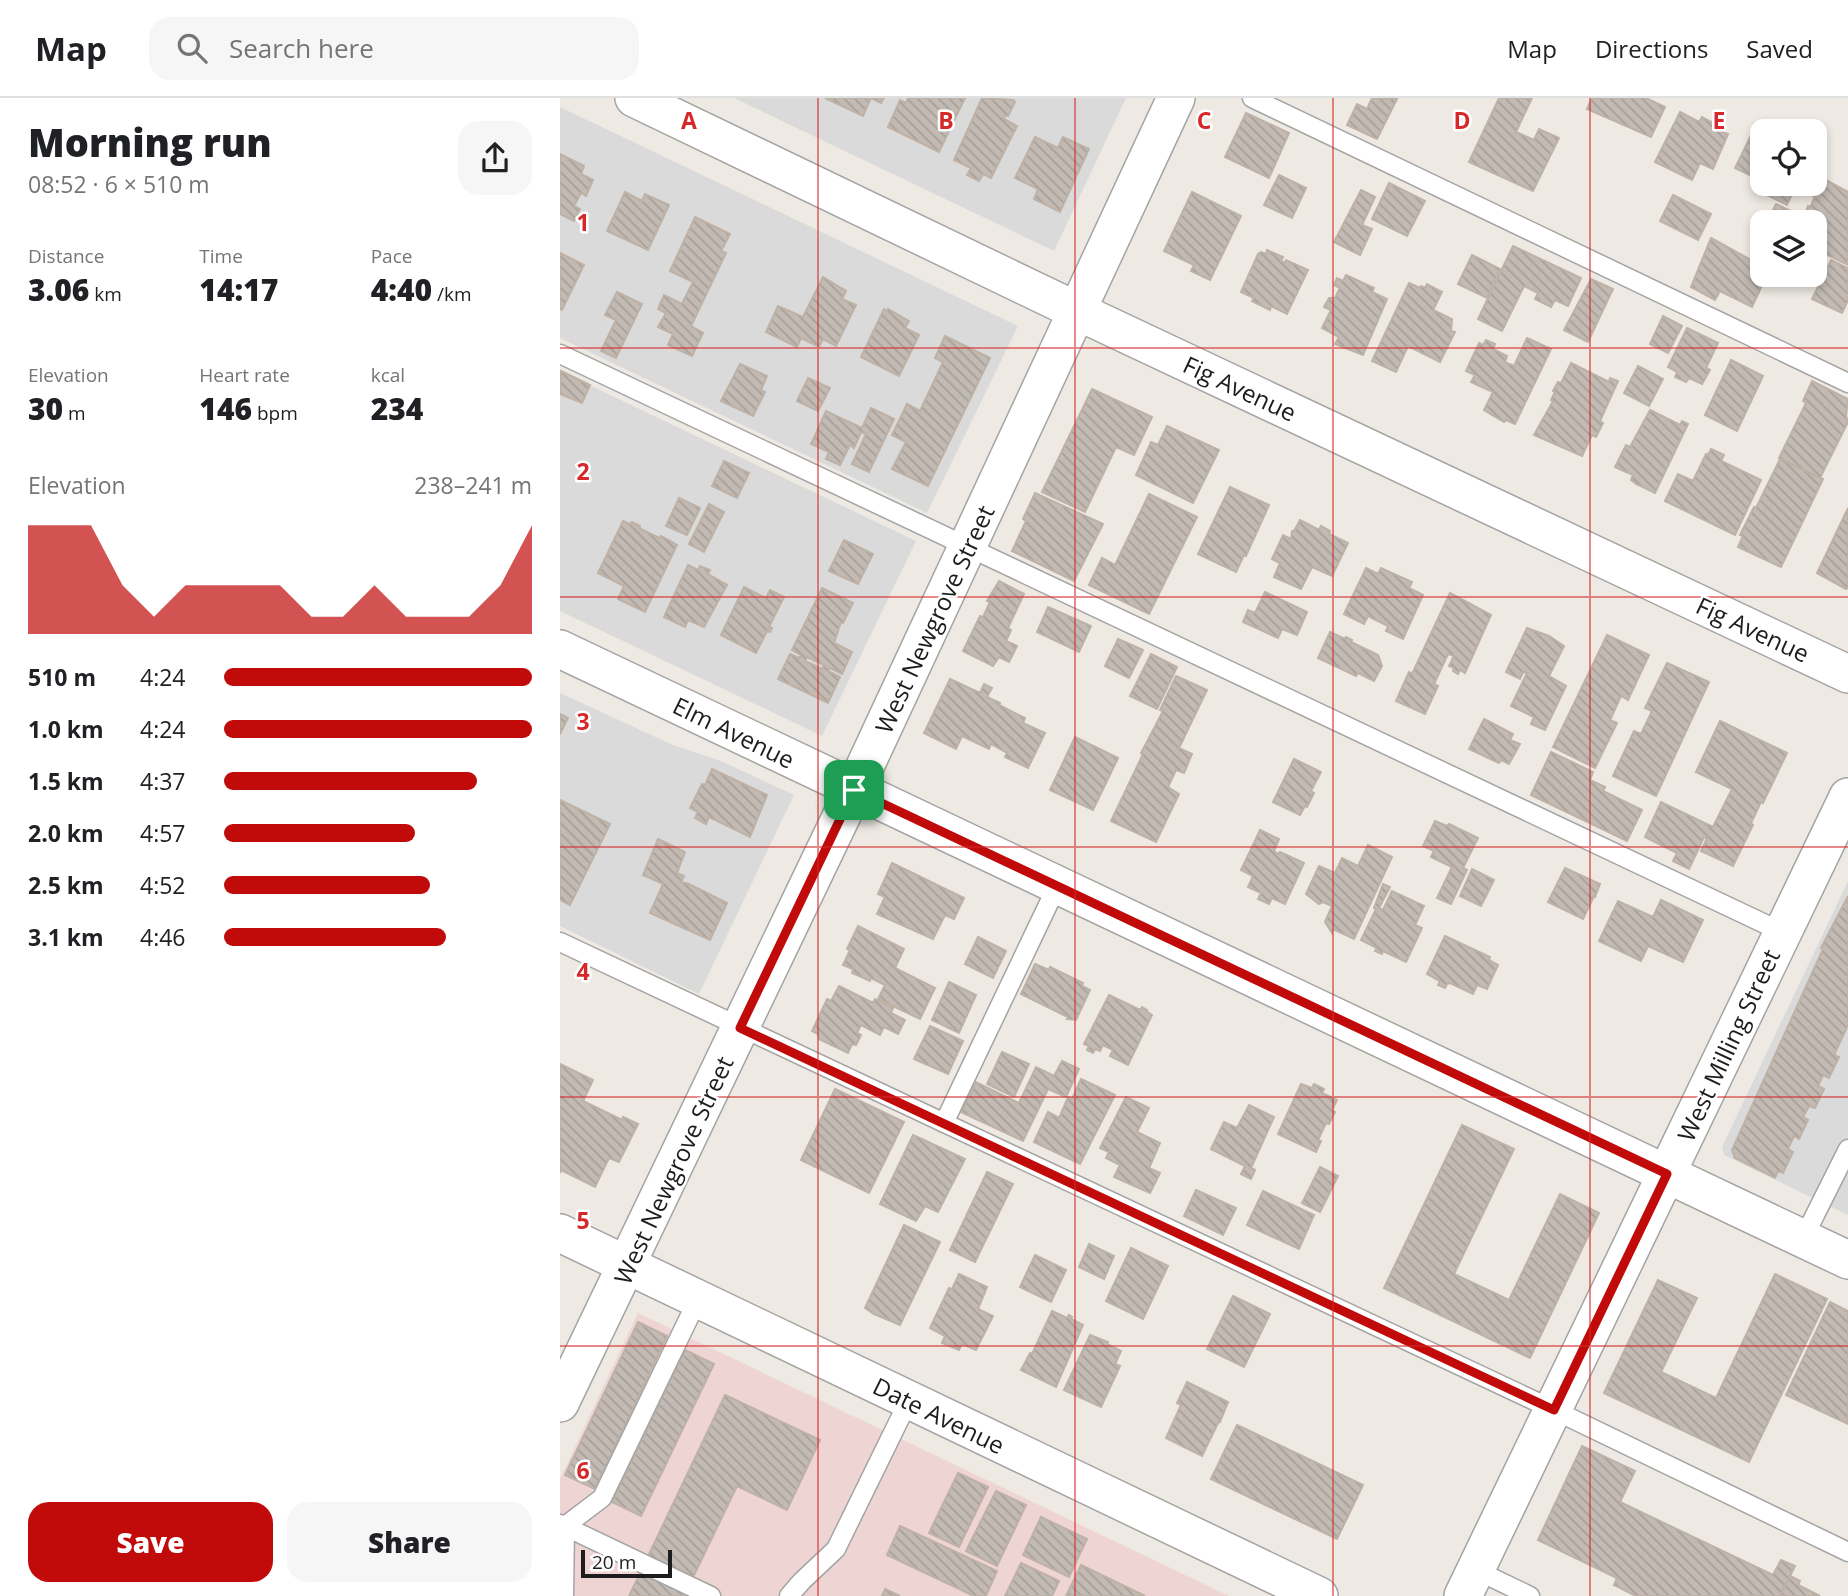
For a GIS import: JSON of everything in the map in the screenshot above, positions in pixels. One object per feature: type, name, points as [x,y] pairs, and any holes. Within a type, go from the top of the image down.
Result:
[{"type":"street","name":"Fig Avenue","points":[[634,98],[1077,311],[1848,674]]},
{"type":"street","name":"West Newgrove Street","points":[[560,1403],[854,790],[1176,98]]},
{"type":"street","name":"Elm Avenue","points":[[560,649],[1848,1261]]},
{"type":"street","name":"West Milling Street","points":[[1470,1583],[1848,797]]},
{"type":"street","name":"Date Avenue","points":[[560,1233],[1319,1596]]},
{"type":"lane","points":[[1252,98],[1848,383]]},
{"type":"lane","points":[[560,354],[1782,933]]},
{"type":"lane","points":[[944,1123],[1057,886]]},
{"type":"lane","points":[[560,942],[1554,1410],[1848,1552]]},
{"type":"lane","points":[[1803,1239],[1848,1149]]},
{"type":"lane","points":[[563,1525],[602,1498],[698,1299]]},
{"type":"lane","points":[[789,1596],[836,1549],[909,1400]]},
{"type":"lane","points":[[563,1525],[564,1596]]},
{"type":"lane","points":[[563,1525],[711,1596]]},
{"type":"lane","points":[[1470,1583],[1531,1596]]},
{"type":"shaded area","points":[[734,98],[1126,98],[1054,251]]},
{"type":"shaded area","points":[[560,107],[1018,326],[927,513],[560,338]]},
{"type":"shaded area","points":[[560,371],[916,541],[822,736],[560,611]]},
{"type":"shaded area","points":[[560,693],[673,745],[721,761],[794,795],[699,994],[560,926]]},
{"type":"shaded area","points":[[1848,881],[1848,1215],[1724,1155],[1722,1147]]},
{"type":"shaded area","points":[[638,1313],[1229,1596],[560,1596],[560,1479]]},
{"type":"building","points":[[825,98],[871,98],[863,116]]},
{"type":"building","points":[[871,98],[884,98],[881,103]]},
{"type":"building","points":[[908,98],[965,98],[939,152],[888,127],[900,100],[906,103]]},
{"type":"building","points":[[982,98],[1013,100],[1015,102],[1004,119],[1017,126],[991,178],[983,174],[979,181],[967,175],[971,168],[954,160]]},
{"type":"building","points":[[1372,98],[1397,99],[1377,139],[1347,125],[1357,104],[1367,109]]},
{"type":"building","points":[[1499,98],[1532,98],[1516,132],[1534,140],[1539,129],[1559,138],[1533,191],[1469,162]]},
{"type":"building","points":[[1592,98],[1646,98],[1665,107],[1651,137],[1587,109]]},
{"type":"building","points":[[1680,112],[1699,122],[1702,117],[1715,124],[1713,128],[1728,134],[1713,169],[1700,163],[1692,180],[1655,162]]},
{"type":"building","points":[[1246,113],[1289,133],[1269,178],[1225,157]]},
{"type":"building","points":[[1035,137],[1058,148],[1063,137],[1089,149],[1060,212],[1034,199],[1038,189],[1015,178]]},
{"type":"building","points":[[1750,137],[1750,175],[1735,168]]},
{"type":"building","points":[[560,154],[584,166],[581,174],[593,180],[586,196],[581,193],[574,206],[580,209],[574,221],[560,214]]},
{"type":"building","points":[[1279,175],[1306,188],[1292,218],[1264,205]]},
{"type":"building","points":[[1827,181],[1848,192],[1848,265],[1827,255],[1827,210],[1806,210],[1815,197],[1813,196],[1827,196]]},
{"type":"building","points":[[1389,183],[1425,201],[1407,236],[1372,219]]},
{"type":"building","points":[[1361,190],[1375,197],[1362,225],[1372,229],[1360,255],[1334,242]]},
{"type":"building","points":[[625,192],[642,201],[645,194],[669,205],[648,250],[607,231]]},
{"type":"building","points":[[1192,192],[1241,216],[1210,280],[1191,271],[1194,265],[1164,251]]},
{"type":"building","points":[[1673,195],[1711,214],[1698,240],[1660,221]]},
{"type":"building","points":[[1769,196],[1791,196],[1787,205]]},
{"type":"building","points":[[1776,204],[1789,210],[1773,210]]},
{"type":"building","points":[[695,217],[730,234],[721,251],[726,253],[691,326],[703,333],[692,356],[668,345],[673,334],[658,327],[666,313],[658,309],[664,295],[682,304],[693,282],[670,271]]},
{"type":"building","points":[[1711,238],[1750,259],[1750,287],[1761,287],[1752,307],[1720,291],[1715,300],[1691,287]]},
{"type":"building","points":[[1513,246],[1581,278],[1568,306],[1555,300],[1551,307],[1535,299],[1538,293],[1524,286],[1502,331],[1478,319]]},
{"type":"building","points":[[1267,250],[1283,257],[1281,261],[1285,263],[1286,260],[1308,270],[1287,314],[1271,306],[1270,310],[1241,292],[1258,254],[1266,254]]},
{"type":"building","points":[[560,253],[584,265],[562,310],[560,309]]},
{"type":"building","points":[[1472,255],[1500,269],[1487,298],[1458,284]]},
{"type":"building","points":[[1831,260],[1848,268],[1848,300],[1842,313],[1812,299],[1818,287],[1827,287],[1827,268]]},
{"type":"building","points":[[1346,275],[1374,288],[1372,292],[1387,299],[1363,355],[1335,344],[1339,337],[1322,328],[1331,310],[1324,307],[1329,298],[1335,298],[1340,288],[1334,285],[1337,278],[1343,281]]},
{"type":"building","points":[[823,277],[846,291],[842,299],[856,305],[836,346],[823,339],[819,347],[801,338],[797,347],[766,332],[778,306],[803,317]]},
{"type":"building","points":[[1591,279],[1613,289],[1588,342],[1564,330]]},
{"type":"building","points":[[1409,283],[1420,288],[1425,288],[1427,284],[1442,292],[1433,310],[1452,319],[1451,331],[1455,332],[1440,362],[1408,346],[1396,372],[1372,361]]},
{"type":"building","points":[[617,292],[642,304],[616,358],[601,351],[616,320],[605,315]]},
{"type":"building","points":[[884,309],[909,321],[905,328],[919,335],[899,376],[861,357]]},
{"type":"building","points":[[1663,316],[1682,326],[1668,353],[1650,344]]},
{"type":"building","points":[[1687,328],[1718,343],[1706,368],[1710,370],[1702,384],[1689,378],[1686,382],[1675,377],[1677,372],[1668,367]]},
{"type":"building","points":[[945,336],[990,358],[928,486],[892,469],[906,442],[892,435],[907,404],[920,411],[943,362],[935,358]]},
{"type":"building","points":[[1527,338],[1551,349],[1515,424],[1506,420],[1504,422],[1484,410],[1493,392],[1471,382],[1475,375],[1466,371],[1479,343],[1483,345],[1486,340],[1495,344],[1493,349],[1507,356],[1505,362],[1514,366]]},
{"type":"building","points":[[1731,360],[1763,376],[1737,431],[1705,415]]},
{"type":"building","points":[[1571,363],[1609,382],[1610,378],[1618,381],[1600,421],[1603,423],[1596,437],[1592,435],[1582,456],[1534,435],[1553,401],[1553,391],[1558,382],[1561,383]]},
{"type":"building","points":[[740,364],[767,376],[761,390],[765,392],[753,416],[721,401]]},
{"type":"building","points":[[1638,366],[1663,379],[1649,406],[1624,393]]},
{"type":"building","points":[[561,371],[590,385],[582,403],[560,394]]},
{"type":"building","points":[[808,378],[830,388],[818,411],[797,401]]},
{"type":"building","points":[[1812,381],[1848,399],[1848,422],[1820,478],[1779,458],[1806,403],[1803,401]]},
{"type":"building","points":[[1092,389],[1152,417],[1134,455],[1116,447],[1085,512],[1042,492]]},
{"type":"building","points":[[871,408],[894,419],[869,472],[852,464],[866,434],[861,432],[854,448],[850,445],[840,465],[826,459],[829,452],[811,444],[826,411],[862,428]]},
{"type":"building","points":[[1650,410],[1680,425],[1682,421],[1688,424],[1655,493],[1631,480],[1633,475],[1615,467],[1626,445],[1630,447]]},
{"type":"building","points":[[1167,426],[1219,450],[1193,503],[1136,475],[1151,442],[1158,445]]},
{"type":"building","points":[[1711,449],[1724,455],[1721,461],[1761,480],[1735,535],[1665,501],[1678,474],[1693,481]]},
{"type":"building","points":[[1780,459],[1823,479],[1781,567],[1738,547],[1743,536],[1740,535]]},
{"type":"building","points":[[724,461],[749,473],[737,498],[712,486]]},
{"type":"building","points":[[1230,487],[1269,505],[1236,572],[1198,554]]},
{"type":"building","points":[[1035,493],[1103,524],[1074,581],[1012,551]]},
{"type":"building","points":[[1149,494],[1197,517],[1149,614],[1089,585],[1102,558],[1115,565]]},
{"type":"building","points":[[679,498],[700,508],[687,535],[666,526]]},
{"type":"building","points":[[709,504],[724,512],[704,552],[689,544]]},
{"type":"building","points":[[1848,508],[1848,588],[1846,589],[1817,573]]},
{"type":"building","points":[[1300,520],[1319,530],[1321,526],[1330,531],[1329,534],[1348,543],[1332,576],[1312,567],[1301,589],[1274,577],[1280,563],[1272,559],[1283,535],[1291,539],[1292,531]]},
{"type":"building","points":[[623,521],[630,524],[632,522],[640,526],[639,528],[677,545],[645,612],[618,599],[624,586],[598,573]]},
{"type":"building","points":[[844,540],[873,554],[858,584],[829,571]]},
{"type":"building","points":[[688,565],[698,570],[700,566],[710,570],[708,574],[727,585],[704,627],[688,620],[685,627],[664,617]]},
{"type":"building","points":[[1366,568],[1378,574],[1381,568],[1412,582],[1409,588],[1423,595],[1403,639],[1386,631],[1388,626],[1368,616],[1364,624],[1344,614]]},
{"type":"building","points":[[999,581],[1024,594],[1008,628],[1011,630],[1006,641],[1017,646],[1009,662],[999,657],[993,666],[963,651],[980,616],[983,617],[990,602],[987,601]]},
{"type":"building","points":[[744,587],[766,598],[770,590],[784,597],[769,627],[772,628],[770,632],[767,631],[756,653],[721,635]]},
{"type":"building","points":[[822,588],[853,603],[843,623],[841,622],[834,643],[852,652],[842,674],[830,668],[828,671],[840,677],[828,703],[778,679],[790,654],[799,658],[801,655],[792,650]],"holes":[[[807,657],[824,665],[822,669],[805,661]]]},
{"type":"building","points":[[1265,592],[1307,612],[1297,635],[1282,629],[1278,638],[1243,622],[1248,610],[1255,613]]},
{"type":"building","points":[[1450,593],[1491,615],[1465,673],[1460,670],[1458,674],[1453,671],[1454,668],[1449,666],[1454,656],[1448,654],[1434,684],[1438,686],[1425,714],[1396,701],[1409,672],[1412,674]]},
{"type":"building","points":[[1048,607],[1091,626],[1079,652],[1037,632]]},
{"type":"building","points":[[1527,628],[1549,636],[1564,646],[1549,676],[1566,686],[1545,730],[1531,724],[1534,717],[1511,706],[1527,673],[1523,672],[1520,679],[1506,672]]},
{"type":"building","points":[[1330,632],[1345,639],[1346,637],[1378,655],[1382,666],[1374,681],[1358,673],[1356,676],[1318,658]]},
{"type":"building","points":[[1607,635],[1649,655],[1628,700],[1621,696],[1610,720],[1617,723],[1595,768],[1553,747]]},
{"type":"building","points":[[1118,639],[1143,650],[1129,678],[1105,666]]},
{"type":"building","points":[[1151,654],[1177,667],[1157,709],[1130,696]]},
{"type":"building","points":[[1667,663],[1709,682],[1656,796],[1613,776],[1634,731],[1641,734],[1652,711],[1645,708]]},
{"type":"building","points":[[1176,676],[1207,690],[1179,748],[1192,754],[1184,773],[1176,770],[1168,787],[1179,794],[1156,842],[1111,821],[1163,711],[1160,710]]},
{"type":"building","points":[[950,679],[980,693],[984,684],[992,688],[987,697],[1025,718],[1023,723],[1045,733],[1028,768],[1005,757],[1007,753],[991,744],[989,749],[962,736],[956,749],[924,733]]},
{"type":"building","points":[[560,714],[568,718],[560,734]]},
{"type":"building","points":[[1484,719],[1513,734],[1510,740],[1520,744],[1509,764],[1501,760],[1499,763],[1469,749]]},
{"type":"building","points":[[1720,721],[1787,753],[1763,803],[1761,802],[1733,866],[1701,851],[1707,838],[1704,837],[1689,869],[1673,861],[1677,853],[1645,837],[1661,802],[1713,827],[1732,789],[1696,772]]},
{"type":"building","points":[[1075,737],[1118,758],[1093,810],[1050,790]]},
{"type":"building","points":[[1551,752],[1593,772],[1590,780],[1605,787],[1603,791],[1642,810],[1627,841],[1531,795]]},
{"type":"building","points":[[1294,759],[1321,772],[1311,791],[1314,793],[1300,815],[1273,802]]},
{"type":"building","points":[[712,769],[767,795],[750,837],[709,817],[706,824],[695,818],[698,812],[690,808]]},
{"type":"building","points":[[560,800],[610,824],[570,905],[560,900]]},
{"type":"building","points":[[1435,821],[1447,826],[1449,824],[1478,838],[1463,868],[1467,870],[1451,904],[1437,898],[1452,867],[1431,857],[1434,851],[1423,846]]},
{"type":"building","points":[[1260,830],[1279,839],[1274,851],[1278,854],[1280,852],[1304,863],[1285,904],[1272,898],[1269,904],[1258,899],[1261,893],[1248,887],[1253,876],[1241,870]]},
{"type":"building","points":[[658,839],[685,852],[677,873],[684,876],[681,882],[727,903],[710,940],[650,913],[663,884],[643,875]]},
{"type":"building","points":[[1368,845],[1392,857],[1354,939],[1333,929],[1332,933],[1325,922],[1332,906],[1323,902],[1319,904],[1306,894],[1319,866],[1335,873],[1342,858],[1358,866]]},
{"type":"building","points":[[892,863],[964,898],[954,919],[945,915],[933,939],[877,914],[885,897],[878,894]]},
{"type":"building","points":[[1565,868],[1600,884],[1583,919],[1548,902]]},
{"type":"building","points":[[1472,869],[1494,880],[1481,906],[1460,896]]},
{"type":"building","points":[[1383,884],[1390,887],[1379,908],[1383,910],[1392,891],[1424,906],[1415,925],[1422,928],[1406,962],[1383,951],[1382,954],[1375,951],[1377,948],[1361,940],[1376,909],[1374,908]]},
{"type":"building","points":[[1848,896],[1848,1025],[1834,1055],[1839,1057],[1829,1078],[1823,1075],[1818,1086],[1824,1089],[1815,1108],[1809,1106],[1803,1117],[1808,1120],[1799,1139],[1794,1136],[1788,1149],[1793,1152],[1783,1173],[1778,1171],[1775,1178],[1735,1158],[1732,1150],[1823,949],[1821,948]]},
{"type":"building","points":[[1661,900],[1703,920],[1683,962],[1648,946],[1641,961],[1599,941],[1618,901],[1653,917]]},
{"type":"building","points":[[858,926],[904,949],[895,968],[935,988],[920,1019],[878,999],[885,985],[852,973],[853,969],[843,965]]},
{"type":"building","points":[[1445,936],[1490,957],[1489,960],[1498,965],[1487,989],[1477,985],[1473,994],[1450,983],[1445,988],[1438,985],[1440,981],[1427,974]]},
{"type":"building","points":[[978,937],[1006,951],[993,978],[965,964]]},
{"type":"building","points":[[1035,964],[1049,970],[1050,967],[1083,983],[1082,986],[1090,990],[1076,1020],[1067,1019],[1068,1017],[1021,994]]},
{"type":"building","points":[[949,982],[976,995],[959,1033],[932,1020]]},
{"type":"building","points":[[839,986],[873,1003],[875,999],[893,1008],[891,1013],[905,1020],[898,1034],[884,1027],[880,1035],[861,1025],[857,1033],[861,1035],[848,1053],[819,1039],[818,1034],[812,1031],[827,999],[831,1001]]},
{"type":"building","points":[[1109,995],[1140,1010],[1142,1007],[1152,1015],[1128,1065],[1110,1056],[1113,1050],[1103,1045],[1100,1051],[1095,1049],[1093,1053],[1087,1050],[1089,1046],[1084,1044]]},
{"type":"building","points":[[930,1026],[963,1041],[948,1074],[914,1059]]},
{"type":"building","points":[[1002,1052],[1029,1064],[1014,1097],[987,1084]]},
{"type":"building","points":[[1062,1061],[1079,1069],[1066,1097],[1048,1089],[1023,1141],[961,1112],[976,1082],[1019,1103],[1036,1067],[1054,1076]]},
{"type":"building","points":[[560,1064],[593,1080],[583,1101],[622,1120],[623,1117],[638,1124],[619,1162],[609,1158],[595,1187],[561,1170],[560,1173]]},
{"type":"building","points":[[1081,1079],[1115,1095],[1080,1164],[1034,1142],[1048,1112],[1059,1118],[1068,1097],[1072,1099]]},
{"type":"building","points":[[1301,1084],[1312,1088],[1314,1084],[1324,1089],[1322,1093],[1337,1100],[1332,1110],[1335,1112],[1318,1140],[1321,1141],[1316,1152],[1278,1134]]},
{"type":"building","points":[[835,1089],[904,1122],[869,1193],[801,1160]]},
{"type":"building","points":[[1126,1097],[1149,1108],[1137,1132],[1160,1143],[1149,1168],[1160,1173],[1150,1193],[1114,1177],[1120,1165],[1106,1158],[1109,1152],[1100,1148]]},
{"type":"building","points":[[1249,1105],[1274,1117],[1251,1168],[1255,1170],[1251,1179],[1241,1174],[1245,1166],[1211,1149],[1224,1122],[1237,1128]]},
{"type":"building","points":[[1462,1125],[1514,1149],[1454,1274],[1509,1300],[1560,1194],[1599,1213],[1530,1358],[1384,1288]]},
{"type":"building","points":[[913,1135],[965,1159],[938,1212],[925,1206],[916,1221],[880,1204]]},
{"type":"building","points":[[1320,1167],[1338,1176],[1320,1212],[1302,1203]]},
{"type":"building","points":[[987,1172],[1013,1184],[975,1262],[950,1250]]},
{"type":"building","points":[[1196,1190],[1236,1208],[1223,1235],[1184,1216]]},
{"type":"building","points":[[1263,1191],[1314,1215],[1299,1249],[1247,1225]]},
{"type":"building","points":[[904,1225],[940,1242],[900,1325],[865,1308]]},
{"type":"building","points":[[1089,1244],[1114,1256],[1104,1279],[1079,1267]]},
{"type":"building","points":[[1131,1248],[1168,1266],[1143,1319],[1106,1301]]},
{"type":"building","points":[[1035,1255],[1066,1270],[1051,1302],[1020,1287]]},
{"type":"building","points":[[959,1274],[987,1287],[978,1309],[993,1316],[976,1350],[962,1344],[959,1350],[942,1343],[945,1336],[930,1328],[949,1288],[952,1289]]},
{"type":"building","points":[[1775,1274],[1827,1299],[1749,1462],[1604,1393],[1658,1280],[1697,1298],[1661,1372],[1716,1398]]},
{"type":"building","points":[[1233,1296],[1270,1314],[1244,1367],[1207,1349]]},
{"type":"building","points":[[1830,1302],[1848,1311],[1848,1424],[1786,1395]]},
{"type":"building","points":[[1052,1311],[1067,1318],[1069,1315],[1083,1325],[1056,1387],[1021,1370],[1030,1353],[1032,1354]]},
{"type":"building","points":[[638,1322],[667,1336],[595,1489],[565,1475]]},
{"type":"building","points":[[1090,1335],[1121,1351],[1115,1364],[1120,1366],[1101,1407],[1064,1390]]},
{"type":"building","points":[[685,1350],[714,1364],[641,1516],[612,1502]]},
{"type":"building","points":[[1187,1382],[1228,1402],[1202,1456],[1166,1438],[1181,1405],[1177,1403]]},
{"type":"building","points":[[725,1395],[820,1440],[787,1510],[737,1486],[684,1596],[629,1596]]},
{"type":"building","points":[[1237,1425],[1363,1485],[1337,1539],[1211,1479]]},
{"type":"building","points":[[1582,1446],[1635,1471],[1620,1502],[1773,1575],[1781,1560],[1795,1566],[1780,1596],[1636,1596],[1614,1585],[1617,1578],[1538,1540]]},
{"type":"building","points":[[958,1473],[988,1487],[959,1547],[929,1533]]},
{"type":"building","points":[[996,1491],[1026,1505],[997,1566],[966,1551]]},
{"type":"building","points":[[1041,1517],[1087,1539],[1069,1577],[1023,1555]]},
{"type":"building","points":[[900,1526],[997,1571],[986,1596],[974,1596],[887,1555]]},
{"type":"building","points":[[1021,1563],[1059,1581],[1052,1596],[1005,1596]]},
{"type":"building","points":[[1081,1565],[1145,1596],[1066,1596]]},
{"type":"building","points":[[1790,1576],[1800,1581],[1798,1585],[1820,1596],[1780,1596]]},
{"type":"building","points":[[885,1589],[900,1596],[882,1596]]},
{"type":"route","points":[[854,790],[1667,1174],[1554,1410],[740,1028],[854,790]]}]
